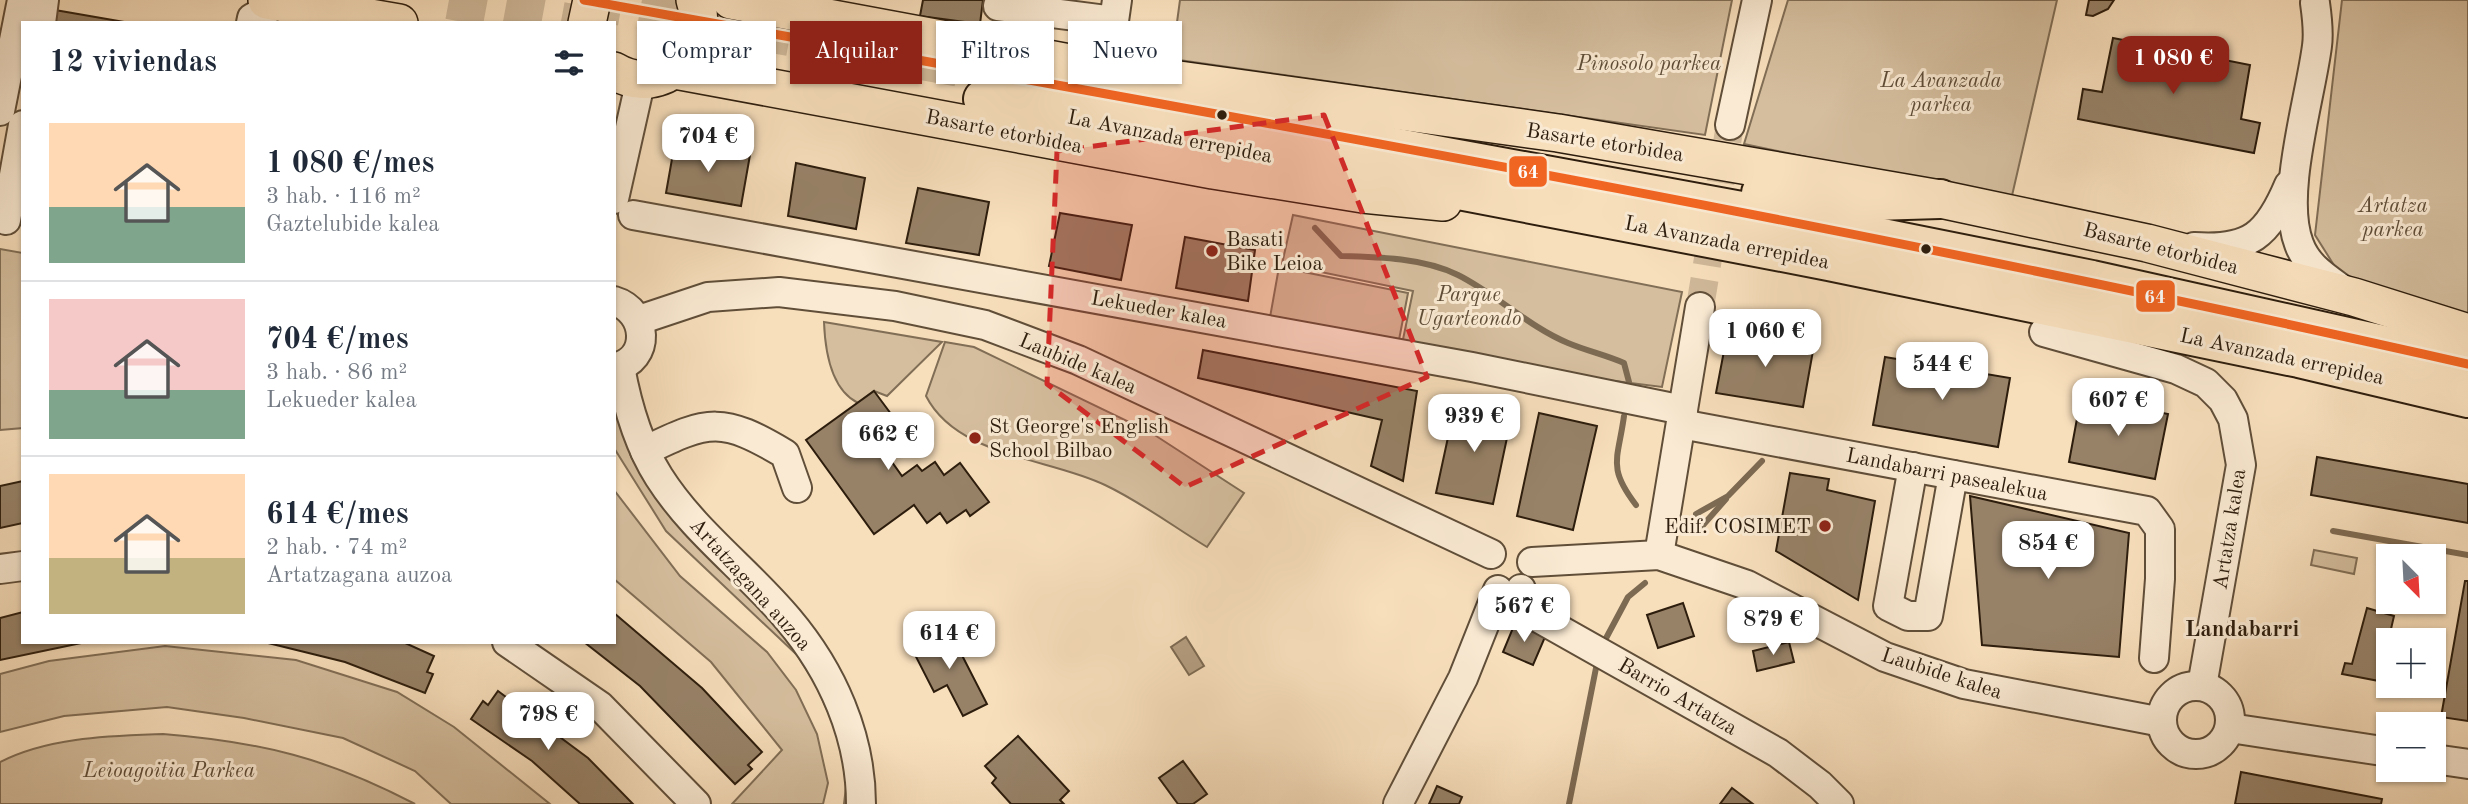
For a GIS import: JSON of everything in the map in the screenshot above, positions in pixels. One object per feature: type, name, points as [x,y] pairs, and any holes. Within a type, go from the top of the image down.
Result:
[{"type":"highway","name":"La Avanzada errepidea","points":[[1029,84],[1583,215],[2299,358],[2468,398]]},
{"type":"highway","name":"La Avanzada errepidea","points":[[1042,84],[1820,226],[2293,324],[2468,364]]},
{"type":"highway","points":[[1515,170],[1782,195],[1874,201],[1940,199]]},
{"type":"highway","points":[[1679,233],[1810,273],[2044,332]]},
{"type":"highway","points":[[2293,324],[2468,350]]},
{"type":"main road","points":[[587,21],[592,0]]},
{"type":"main road","points":[[695,0],[699,21]]},
{"type":"main road","name":"Basarte etorbidea","points":[[731,0],[815,8],[936,54]]},
{"type":"main road","points":[[263,7],[382,21]]},
{"type":"main road","name":"Basarte etorbidea","points":[[1182,80],[1558,133],[1940,199],[2147,243],[2354,297],[2468,332]]},
{"type":"main road","name":"Basarte etorbidea","points":[[709,84],[1349,192],[1583,215]]},
{"type":"street","points":[[7,96],[22,0]]},
{"type":"street","points":[[41,21],[44,0]]},
{"type":"street","points":[[1730,125],[1757,0]]},
{"type":"street","points":[[2312,1],[2317,44],[2296,170],[2293,220],[2299,245],[2315,270],[2354,297]]},
{"type":"street","points":[[996,21],[999,3],[1115,11]]},
{"type":"street","points":[[624,207],[642,84]]},
{"type":"street","points":[[10,220],[21,140]]},
{"type":"street","points":[[2147,243],[2220,249],[2246,243],[2264,232],[2276,215],[2296,170]]},
{"type":"street","name":"Lekueder kalea","points":[[624,207],[1460,365],[1682,417]]},
{"type":"street","name":"Laubide kalea","points":[[639,320],[708,297],[779,292],[895,306],[985,325],[1079,360],[1490,554]]},
{"type":"street","points":[[616,301],[633,311],[642,331],[637,352],[617,368]]},
{"type":"street","points":[[1659,555],[1700,307]]},
{"type":"street","name":"Artatza kalea","points":[[2044,332],[2176,369],[2206,383],[2223,400],[2233,419],[2241,465],[2202,686]]},
{"type":"street","name":"Artatzagana auzoa","points":[[617,368],[645,451],[659,477],[683,510],[787,618],[814,653],[849,726],[859,775],[861,804]]},
{"type":"street","name":"Landabarri pasealekua","points":[[1682,417],[1913,467],[2147,511],[2160,529],[2160,579],[2154,658]]},
{"type":"street","points":[[645,451],[685,431],[718,424],[750,433],[785,454],[797,488]]},
{"type":"street","points":[[1913,467],[1888,606],[1908,615],[1928,615],[1953,475]]},
{"type":"street","points":[[1398,804],[1509,590],[1531,578],[1532,562],[1524,550],[1510,545],[1490,554],[1485,574],[1509,590]]},
{"type":"street","name":"Laubide kalea","points":[[1532,562],[1659,555],[1747,584],[1885,657],[1964,684],[2162,722]]},
{"type":"street","points":[[0,569],[21,566]]},
{"type":"street","name":"Barrio Artatza","points":[[1509,590],[1528,612],[1778,753],[1820,785],[1839,804]]},
{"type":"street","points":[[510,644],[600,706],[696,804]]},
{"type":"street","points":[[2202,686],[2211,689],[2225,701],[2230,728],[2218,747],[2197,754],[2177,748],[2164,732],[2162,722],[2167,702],[2174,694],[2183,688],[2202,686]]},
{"type":"street","points":[[2230,728],[2376,750]]},
{"type":"street","points":[[2446,761],[2468,764]]},
{"type":"highlighted area","points":[[1324,115],[1427,377],[1185,487],[1047,384],[1057,151]]},
{"type":"green space","name":"Pinosolo parkea","points":[[1180,0],[1732,0],[1705,135],[1182,60],[1182,21],[1177,21]]},
{"type":"green space","name":"La Avanzada parkea","points":[[1788,0],[2057,0],[2011,200],[1744,144]]},
{"type":"green space","name":"Artatza parkea","points":[[2342,0],[2468,0],[2468,321],[2354,297],[2315,235]]},
{"type":"green space","name":"Parque Ugarteondo","points":[[1293,215],[1682,292],[1662,387],[1400,354],[1413,291],[1282,264]]},
{"type":"green space","points":[[0,249],[21,253],[21,428],[0,430]]},
{"type":"green space","points":[[1279,267],[1408,293],[1398,345],[1269,323]]},
{"type":"green space","points":[[824,322],[942,342],[887,396],[874,391],[858,403],[849,397],[835,378],[828,356]]},
{"type":"green space","points":[[945,342],[974,347],[1150,432],[1244,493],[1207,547],[1105,485],[982,444],[959,432],[940,416],[926,396]]},
{"type":"green space","points":[[621,405],[655,477],[672,504],[772,612],[812,662],[843,720],[853,761],[857,804],[844,804],[847,778],[837,732],[815,683],[797,655],[666,531],[616,451],[616,407]]},
{"type":"green space","points":[[616,493],[680,576],[767,652],[796,690],[817,734],[828,783],[823,804],[732,804],[782,750],[711,662],[616,581]]},
{"type":"green space","points":[[2314,550],[2357,558],[2354,574],[2311,565]]},
{"type":"green space","points":[[165,646],[296,660],[397,692],[454,727],[550,804],[451,804],[415,771],[343,738],[244,718],[167,707],[64,716],[0,732],[0,674],[49,661]]},
{"type":"green space","name":"Leioagoitia Parkea","points":[[163,734],[232,742],[293,755],[352,775],[415,804],[0,804],[0,762],[39,747],[80,739]]},
{"type":"shaded area","points":[[1186,637],[1204,666],[1189,675],[1171,647]]},
{"type":"building","points":[[923,0],[983,0],[980,21],[920,16]]},
{"type":"building","points":[[2089,0],[2114,0],[2108,9],[2093,16],[2086,15]]},
{"type":"building","points":[[55,10],[118,21],[53,21]]},
{"type":"building","points":[[2113,38],[2250,65],[2241,119],[2260,123],[2254,153],[2078,119],[2083,89],[2102,92]]},
{"type":"building","points":[[675,142],[750,155],[741,206],[666,193]]},
{"type":"building","points":[[796,163],[865,178],[856,229],[788,216]]},
{"type":"building","points":[[918,188],[989,202],[979,255],[906,243]]},
{"type":"building","points":[[1060,213],[1132,225],[1121,280],[1049,266]]},
{"type":"building","points":[[1185,237],[1255,250],[1248,301],[1176,288]]},
{"type":"building","points":[[1728,330],[1814,345],[1803,407],[1716,393]]},
{"type":"building","points":[[1203,350],[1417,391],[1403,481],[1371,466],[1382,420],[1198,378]]},
{"type":"building","points":[[1885,357],[2010,378],[1998,447],[1873,425]]},
{"type":"building","points":[[874,391],[894,418],[872,434],[902,476],[917,465],[922,471],[935,462],[944,475],[960,463],[989,502],[970,516],[966,510],[947,523],[940,513],[927,523],[914,505],[874,534],[806,440]]},
{"type":"building","points":[[2081,397],[2168,414],[2155,479],[2069,462]]},
{"type":"building","points":[[1455,405],[1512,414],[1493,504],[1436,493]]},
{"type":"building","points":[[1539,413],[1597,426],[1573,530],[1517,516]]},
{"type":"building","points":[[2317,457],[2468,484],[2468,523],[2311,495]]},
{"type":"building","name":"Edif. COSIMET","points":[[1790,473],[1829,479],[1827,490],[1875,501],[1858,600],[1776,551]]},
{"type":"building","points":[[21,481],[21,523],[0,528],[0,486]]},
{"type":"building","points":[[1970,496],[2129,533],[2119,657],[1982,645]]},
{"type":"building","points":[[2465,581],[2468,581],[2468,721],[2446,718],[2446,712],[2442,712]]},
{"type":"building","points":[[1683,603],[1694,636],[1658,648],[1647,615]]},
{"type":"building","points":[[2367,608],[2376,611],[2376,614],[2394,616],[2391,628],[2376,628],[2376,680],[2342,674],[2345,663],[2352,664]]},
{"type":"building","points":[[21,613],[21,644],[76,644],[0,660],[0,618]]},
{"type":"building","points":[[616,615],[702,688],[762,752],[748,765],[752,769],[735,784],[640,686],[587,644],[616,644]]},
{"type":"building","points":[[1515,623],[1545,637],[1533,665],[1503,652]]},
{"type":"building","points":[[948,628],[987,704],[963,716],[947,685],[934,692],[911,647]]},
{"type":"building","points":[[1789,642],[1794,662],[1757,671],[1753,651]]},
{"type":"building","points":[[272,644],[407,644],[434,656],[427,672],[433,674],[425,693],[345,662]]},
{"type":"building","points":[[498,691],[588,758],[633,804],[580,804],[532,761],[471,719],[483,701],[488,705]]},
{"type":"building","points":[[1018,736],[1069,791],[1060,800],[1064,804],[1011,804],[992,783],[996,778],[985,766]]},
{"type":"building","points":[[1183,761],[1207,794],[1193,804],[1178,804],[1159,778]]},
{"type":"building","points":[[2241,772],[2382,799],[2381,804],[2235,804]]},
{"type":"building","points":[[1437,786],[1462,797],[1459,804],[1429,804]]},
{"type":"building","points":[[1732,788],[1753,804],[1720,804]]},
{"type":"waterway","points":[[1315,228],[1341,256],[1416,262],[1458,275],[1554,336],[1624,363],[1629,382]]},
{"type":"waterway","points":[[1624,416],[1618,472],[1636,505]]},
{"type":"waterway","points":[[1696,514],[1728,496],[1762,461]]},
{"type":"waterway","points":[[1697,532],[1726,499]]},
{"type":"waterway","points":[[2333,531],[2468,555]]},
{"type":"waterway","points":[[1604,642],[1628,597],[1645,583]]},
{"type":"waterway","points":[[1569,804],[1597,663]]},
{"type":"tunnel","points":[[449,0],[561,21]]},
{"type":"tunnel","points":[[584,0],[936,64]]},
{"type":"tunnel","points":[[1700,307],[1730,125]]},
{"type":"transit line","name":"64","points":[[584,0],[1292,128],[1764,217],[2468,364]]},
{"type":"place","name":"Basati Bike Leioa","points":[[1212,251]]},
{"type":"place","name":"St George's English School Bilbao","points":[[975,438]]},
{"type":"place","name":"Edif. COSIMET","points":[[1825,526]]},
{"type":"district","name":"Landabarri","points":[[2242,628]]}]
